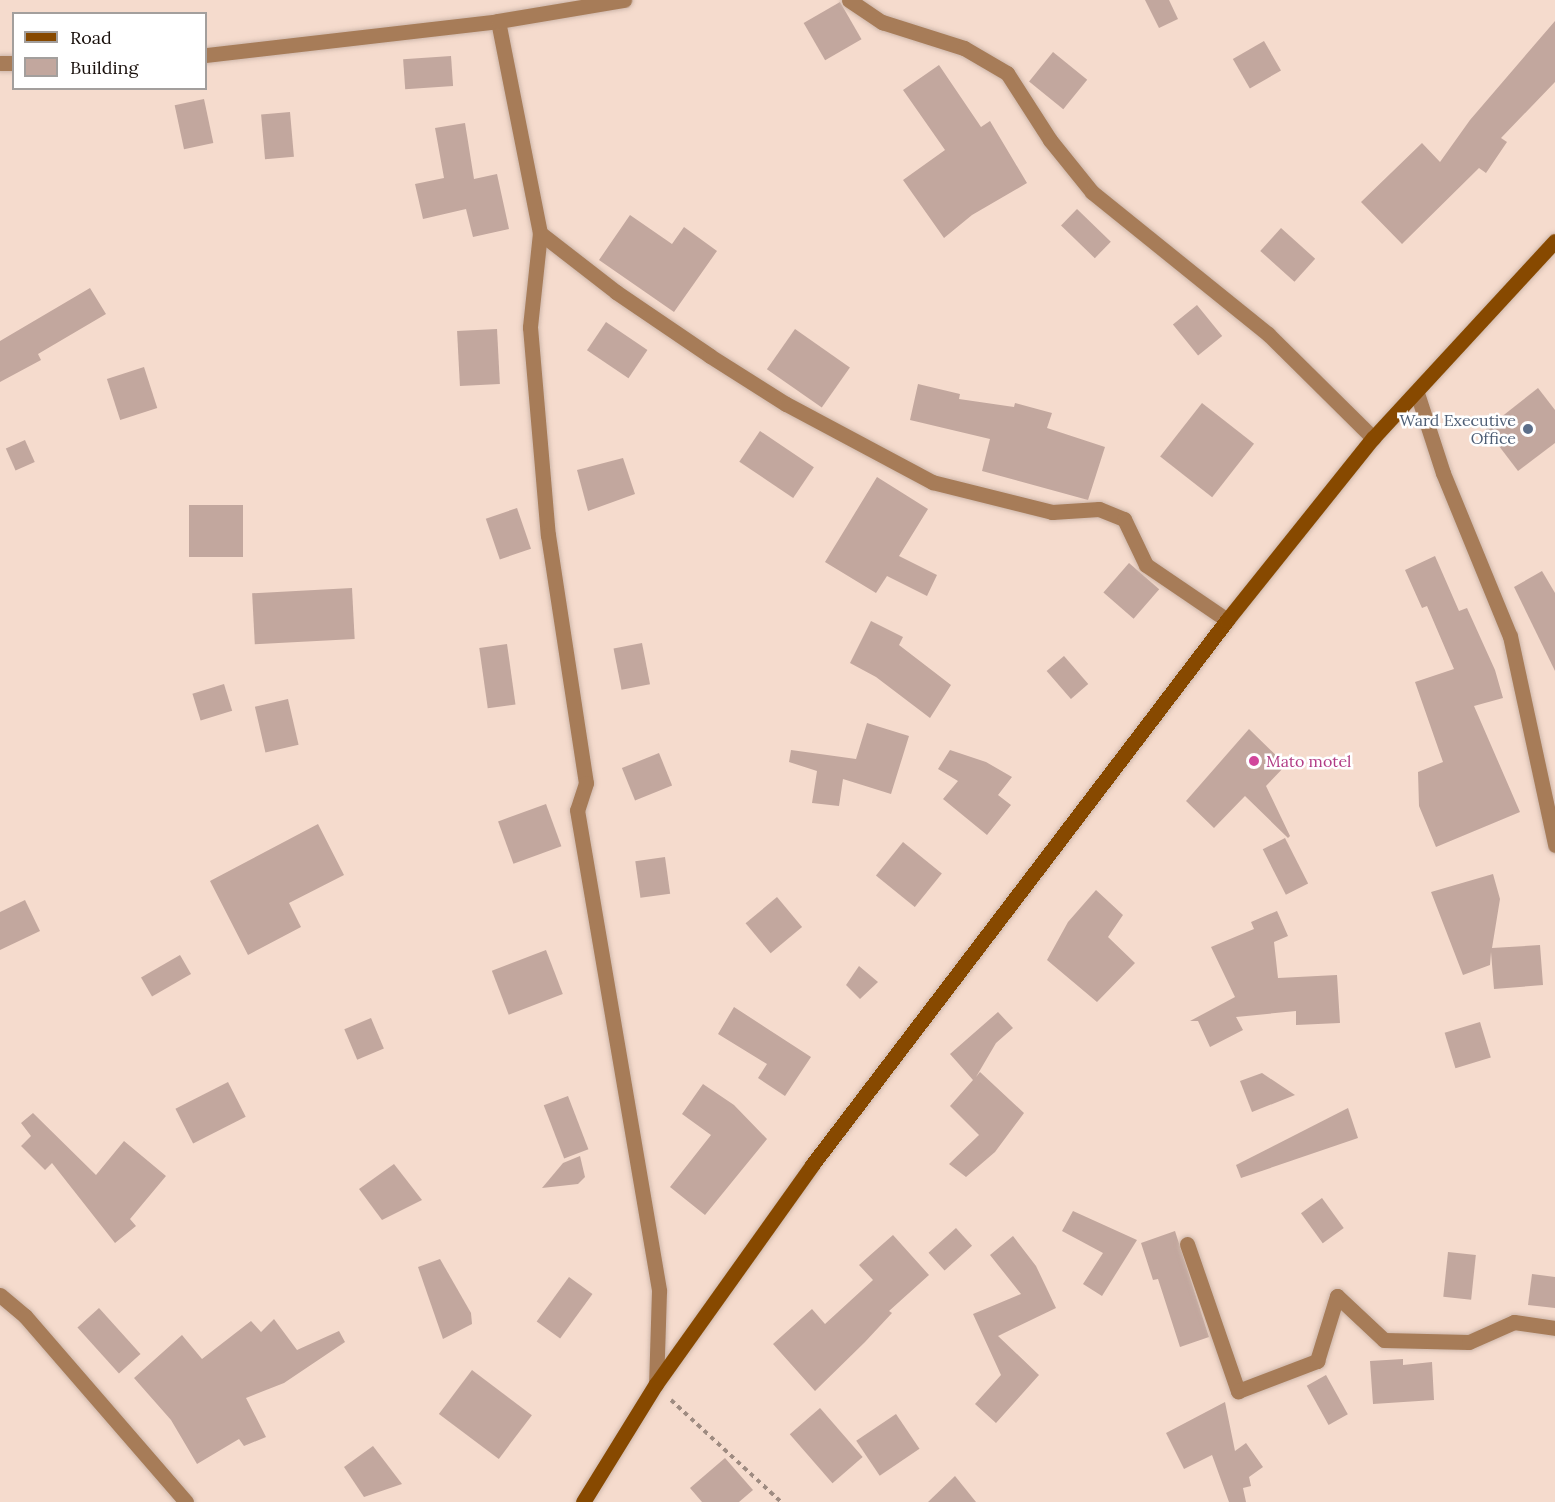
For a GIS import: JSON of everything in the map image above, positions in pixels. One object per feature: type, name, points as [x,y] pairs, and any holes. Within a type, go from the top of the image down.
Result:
[{"type":"main road","points":[[583,1502],[656,1384],[812,1165],[1227,620],[1373,438],[1555,241]]},
{"type":"street","points":[[207,55],[498,21],[624,0]]},
{"type":"street","points":[[849,0],[882,22],[964,48],[1007,73],[1050,140],[1092,192],[1260,326],[1373,438]]},
{"type":"street","points":[[498,21],[540,233],[530,327],[548,535],[586,783],[577,810],[659,1291],[656,1384]]},
{"type":"street","points":[[540,233],[616,292],[710,356],[786,404],[932,482],[1052,512],[1099,509],[1124,519],[1146,565],[1227,620]]},
{"type":"street","points":[[1417,393],[1443,473],[1510,636],[1555,845]]},
{"type":"street","points":[[1187,1244],[1238,1391],[1317,1361],[1337,1296],[1384,1340],[1469,1342],[1514,1322],[1555,1328]]},
{"type":"street","points":[[0,1295],[25,1316],[186,1502]]},
{"type":"path","points":[[656,1384],[781,1502]]},
{"type":"building","points":[[1145,0],[1169,0],[1178,19],[1159,28]]},
{"type":"building","points":[[840,2],[862,39],[825,60],[804,23]]},
{"type":"building","points":[[1555,21],[1555,82],[1501,138],[1507,142],[1486,173],[1479,168],[1402,244],[1361,202],[1422,143],[1440,162],[1470,120]]},
{"type":"building","points":[[1264,41],[1281,70],[1250,88],[1233,59]]},
{"type":"building","points":[[1053,52],[1087,80],[1063,109],[1029,82]]},
{"type":"building","points":[[451,56],[453,86],[405,89],[403,59]]},
{"type":"building","points":[[939,65],[981,127],[990,121],[1027,183],[972,215],[944,238],[903,180],[945,150],[903,90]]},
{"type":"building","points":[[204,99],[213,143],[184,149],[175,105]]},
{"type":"building","points":[[290,112],[294,157],[265,159],[261,115]]},
{"type":"building","points":[[465,123],[474,179],[497,174],[509,229],[473,237],[466,209],[423,219],[415,184],[444,178],[435,128]]},
{"type":"building","points":[[1077,209],[1111,242],[1095,258],[1061,226]]},
{"type":"building","points":[[630,215],[672,244],[684,227],[717,251],[674,312],[599,260]]},
{"type":"building","points":[[1281,228],[1315,259],[1294,282],[1260,251]]},
{"type":"building","points":[[90,288],[106,314],[38,354],[41,360],[0,382],[0,341]]},
{"type":"building","points":[[1197,305],[1222,336],[1198,356],[1173,325]]},
{"type":"building","points":[[606,322],[647,350],[628,378],[587,350]]},
{"type":"building","points":[[497,329],[500,384],[460,386],[457,331]]},
{"type":"building","points":[[795,329],[850,367],[822,408],[767,369]]},
{"type":"building","points":[[144,367],[157,408],[120,420],[107,379]]},
{"type":"building","points":[[918,384],[960,394],[959,399],[1014,407],[1015,403],[1052,413],[1047,428],[1105,447],[1088,500],[982,471],[990,439],[910,420]]},
{"type":"building","points":[[1538,388],[1555,410],[1555,443],[1518,471],[1486,429]]},
{"type":"building","points":[[1202,403],[1254,444],[1212,497],[1160,457]]},
{"type":"building","points":[[760,431],[814,467],[793,498],[739,462]]},
{"type":"building","points":[[25,440],[35,462],[16,470],[6,449]]},
{"type":"building","points":[[623,458],[635,494],[588,511],[577,470]]},
{"type":"building","points":[[877,477],[928,509],[899,556],[937,575],[927,596],[887,576],[876,593],[825,562]]},
{"type":"building","points":[[189,505],[243,505],[243,557],[189,557]]},
{"type":"building","points":[[517,508],[531,549],[500,559],[486,519]]},
{"type":"building","points":[[1435,556],[1459,611],[1467,608],[1495,670],[1503,698],[1474,706],[1520,812],[1436,847],[1419,806],[1418,772],[1443,762],[1415,682],[1454,669],[1427,606],[1422,608],[1405,570]]},
{"type":"building","points":[[1129,563],[1159,589],[1134,619],[1103,592]]},
{"type":"building","points":[[1542,571],[1555,593],[1555,671],[1514,587]]},
{"type":"building","points":[[352,588],[355,639],[255,644],[252,593]]},
{"type":"building","points":[[871,621],[903,637],[899,645],[951,685],[930,718],[876,677],[850,663]]},
{"type":"building","points":[[642,643],[650,684],[622,690],[614,649]]},
{"type":"building","points":[[507,644],[515,704],[488,708],[479,648]]},
{"type":"building","points":[[1064,656],[1088,684],[1071,699],[1047,671]]},
{"type":"building","points":[[224,684],[232,711],[201,720],[192,694]]},
{"type":"building","points":[[288,699],[299,745],[265,752],[255,707]]},
{"type":"building","points":[[867,723],[909,736],[891,794],[843,779],[839,806],[812,803],[817,771],[789,762],[791,750],[856,759]]},
{"type":"building","points":[[1249,729],[1286,765],[1266,786],[1290,836],[1288,838],[1245,796],[1214,828],[1186,801]]},
{"type":"building","points":[[950,750],[986,762],[1012,777],[998,795],[1011,805],[987,835],[943,799],[958,781],[938,769]]},
{"type":"building","points":[[659,753],[672,785],[635,800],[622,768]]},
{"type":"building","points":[[546,804],[561,846],[513,864],[498,821]]},
{"type":"building","points":[[318,824],[344,875],[289,903],[301,927],[248,955],[210,881]]},
{"type":"building","points":[[1285,838],[1308,883],[1286,895],[1263,849]]},
{"type":"building","points":[[903,842],[942,873],[915,907],[876,875]]},
{"type":"building","points":[[665,857],[670,894],[640,898],[635,861]]},
{"type":"building","points":[[1493,874],[1500,899],[1492,948],[1540,945],[1543,985],[1494,989],[1491,952],[1490,965],[1463,975],[1431,892]]},
{"type":"building","points":[[1096,890],[1123,915],[1108,937],[1135,963],[1097,1002],[1047,960],[1068,922]]},
{"type":"building","points":[[777,897],[802,927],[771,953],[746,923]]},
{"type":"building","points":[[25,900],[40,931],[0,950],[0,912]]},
{"type":"building","points":[[1277,911],[1288,936],[1274,942],[1278,978],[1337,975],[1340,1023],[1296,1025],[1296,1011],[1236,1017],[1243,1030],[1210,1047],[1198,1021],[1190,1021],[1235,997],[1211,947],[1254,929],[1251,922]]},
{"type":"building","points":[[546,950],[563,994],[509,1015],[492,971]]},
{"type":"building","points":[[180,955],[191,974],[152,997],[141,978]]},
{"type":"building","points":[[859,966],[878,982],[860,999],[846,985]]},
{"type":"building","points":[[734,1007],[811,1057],[785,1096],[758,1078],[767,1064],[718,1034]]},
{"type":"building","points":[[998,1012],[1013,1028],[996,1043],[976,1077],[980,1072],[1024,1113],[995,1152],[966,1177],[949,1164],[979,1135],[950,1106],[973,1080],[950,1054]]},
{"type":"building","points":[[371,1018],[384,1048],[357,1060],[344,1029]]},
{"type":"building","points":[[1480,1022],[1491,1057],[1455,1068],[1445,1033]]},
{"type":"building","points":[[1262,1073],[1295,1095],[1252,1112],[1240,1081]]},
{"type":"building","points":[[228,1082],[246,1117],[193,1144],[175,1109]]},
{"type":"building","points":[[703,1084],[734,1105],[767,1139],[705,1215],[670,1187],[711,1135],[682,1114]]},
{"type":"building","points":[[568,1096],[588,1149],[564,1159],[544,1105]]},
{"type":"building","points":[[1348,1108],[1358,1138],[1241,1178],[1236,1165]]},
{"type":"building","points":[[33,1113],[96,1175],[124,1141],[166,1176],[130,1219],[136,1226],[115,1243],[52,1163],[45,1170],[21,1146],[31,1136],[21,1123]]},
{"type":"building","points":[[580,1156],[585,1177],[578,1184],[542,1188],[563,1163]]},
{"type":"building","points":[[394,1164],[422,1200],[382,1220],[359,1189]]},
{"type":"building","points":[[1322,1198],[1344,1228],[1323,1243],[1301,1213]]},
{"type":"building","points":[[1073,1211],[1137,1240],[1102,1296],[1083,1284],[1103,1253],[1062,1231]]},
{"type":"building","points":[[956,1228],[972,1246],[945,1271],[929,1253]]},
{"type":"building","points":[[1175,1231],[1209,1337],[1180,1347],[1158,1279],[1153,1280],[1141,1243]]},
{"type":"building","points":[[893,1235],[929,1275],[889,1311],[892,1313],[815,1391],[773,1344],[812,1309],[825,1324],[873,1280],[859,1265]]},
{"type":"building","points":[[1013,1236],[1036,1266],[1056,1308],[998,1336],[1039,1375],[996,1423],[975,1404],[1001,1375],[973,1314],[1021,1294],[990,1255]]},
{"type":"building","points":[[1448,1252],[1476,1255],[1471,1300],[1443,1297]]},
{"type":"building","points":[[440,1259],[471,1313],[472,1324],[443,1339],[418,1267]]},
{"type":"building","points":[[1532,1274],[1555,1277],[1555,1308],[1528,1305]]},
{"type":"building","points":[[569,1277],[592,1294],[560,1339],[537,1321]]},
{"type":"building","points":[[99,1308],[140,1354],[119,1373],[77,1327]]},
{"type":"building","points":[[274,1319],[297,1350],[339,1331],[345,1342],[284,1383],[246,1398],[266,1437],[244,1446],[239,1439],[197,1464],[171,1420],[134,1378],[182,1335],[202,1359],[251,1321],[261,1332]]},
{"type":"building","points":[[1403,1359],[1403,1365],[1432,1362],[1434,1400],[1373,1404],[1370,1361]]},
{"type":"building","points":[[472,1370],[532,1415],[499,1459],[439,1414]]},
{"type":"building","points":[[1326,1375],[1348,1414],[1329,1425],[1307,1386]]},
{"type":"building","points":[[1225,1402],[1235,1451],[1246,1443],[1263,1467],[1249,1477],[1251,1486],[1243,1488],[1246,1502],[1229,1502],[1212,1455],[1184,1469],[1166,1433]]},
{"type":"building","points":[[820,1408],[863,1457],[832,1483],[790,1434]]},
{"type":"building","points":[[896,1414],[919,1449],[880,1476],[856,1441]]},
{"type":"building","points":[[373,1446],[402,1484],[364,1497],[344,1467]]},
{"type":"building","points":[[725,1458],[753,1490],[739,1502],[702,1502],[690,1488]]},
{"type":"building","points":[[955,1476],[976,1502],[928,1502]]},
{"type":"place","name":"Ward Executive Office","points":[[1528,429]]},
{"type":"place","name":"Mato motel","points":[[1254,761]]}]
